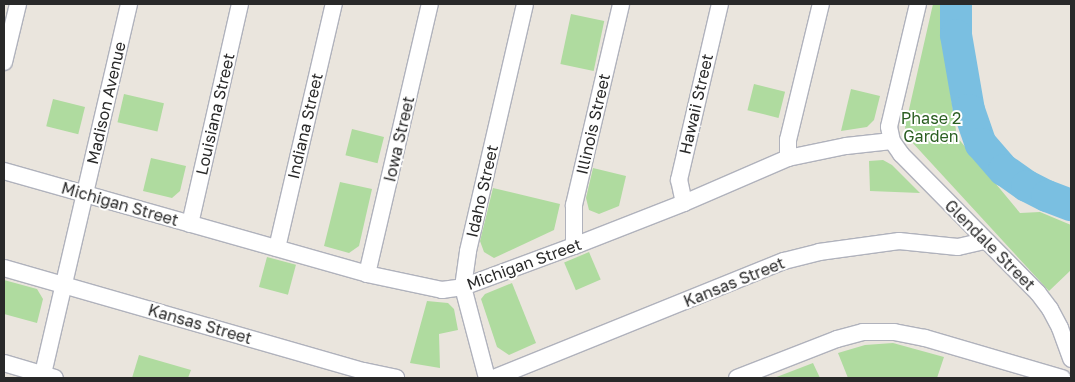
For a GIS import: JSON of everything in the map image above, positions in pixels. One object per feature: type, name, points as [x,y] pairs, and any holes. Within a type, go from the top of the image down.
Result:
[{"type":"street","points":[[4,62],[18,4]]},
{"type":"street","name":"Madison Avenue","points":[[47,377],[64,285],[129,4]]},
{"type":"street","name":"Louisiana Street","points":[[190,224],[240,4]]},
{"type":"street","name":"Indiana Street","points":[[277,248],[334,4]]},
{"type":"street","name":"Iowa Street","points":[[367,274],[430,4]]},
{"type":"street","name":"Idaho Street","points":[[487,378],[463,287],[468,251],[525,4]]},
{"type":"street","name":"Illinois Street","points":[[574,246],[574,205],[622,4]]},
{"type":"street","name":"Hawaii Street","points":[[684,204],[678,180],[720,4]]},
{"type":"street","points":[[788,158],[788,140],[821,4]]},
{"type":"street","points":[[892,141],[889,128],[918,4]]},
{"type":"street","name":"Michigan Street","points":[[4,171],[367,274],[442,290],[463,287],[574,246],[684,204],[788,158],[846,146],[892,141]]},
{"type":"street","name":"Glendale Street","points":[[892,141],[901,154],[1038,293],[1050,309],[1071,359]]},
{"type":"street","name":"Kansas Street","points":[[494,378],[784,261],[855,245],[899,241],[958,247],[985,241]]},
{"type":"street","name":"Kansas Street","points":[[4,268],[364,371],[396,378]]},
{"type":"street","points":[[737,378],[837,339],[863,332],[894,332],[925,338],[1062,378]]},
{"type":"street","points":[[4,363],[47,377]]},
{"type":"green space","name":"Phase 2 Garden","points":[[933,4],[946,4],[944,50],[957,137],[1020,213],[1040,212],[1071,225],[1071,270],[1049,291],[910,140],[906,133],[905,127]]},
{"type":"green space","points":[[571,14],[604,21],[594,71],[560,64]]},
{"type":"green space","points":[[754,84],[785,92],[779,118],[747,110]]},
{"type":"green space","points":[[851,89],[880,96],[874,120],[867,127],[841,131]]},
{"type":"green space","points":[[124,94],[164,103],[157,131],[117,122]]},
{"type":"green space","points":[[53,99],[85,107],[78,134],[46,126]]},
{"type":"green space","points":[[352,129],[384,137],[377,163],[345,155]]},
{"type":"green space","points":[[151,158],[186,166],[180,191],[172,198],[143,191]]},
{"type":"green space","points":[[883,160],[892,165],[920,193],[870,191],[869,161]]},
{"type":"green space","points":[[593,168],[626,176],[619,206],[599,214],[589,210],[586,198]]},
{"type":"green space","points":[[340,182],[372,189],[359,246],[349,253],[324,246]]},
{"type":"green space","points":[[493,188],[560,204],[554,230],[494,258],[484,252],[480,241]]},
{"type":"green space","points":[[589,252],[601,280],[576,290],[564,263]]},
{"type":"green space","points":[[267,257],[296,265],[288,295],[259,287]]},
{"type":"green space","points":[[4,280],[37,289],[43,299],[37,323],[4,314]]},
{"type":"green space","points":[[512,283],[536,343],[509,355],[497,347],[481,299],[485,294]]},
{"type":"green space","points":[[427,301],[448,303],[454,309],[458,330],[439,334],[440,368],[410,363]]},
{"type":"green space","points":[[893,343],[944,357],[937,378],[848,378],[838,353],[865,345]]},
{"type":"green space","points":[[139,355],[191,370],[188,378],[132,378]]},
{"type":"green space","points":[[813,363],[820,378],[774,378]]},
{"type":"waterway","points":[[956,4],[956,35],[969,110],[981,144],[1004,170],[1027,186],[1071,205]]}]
